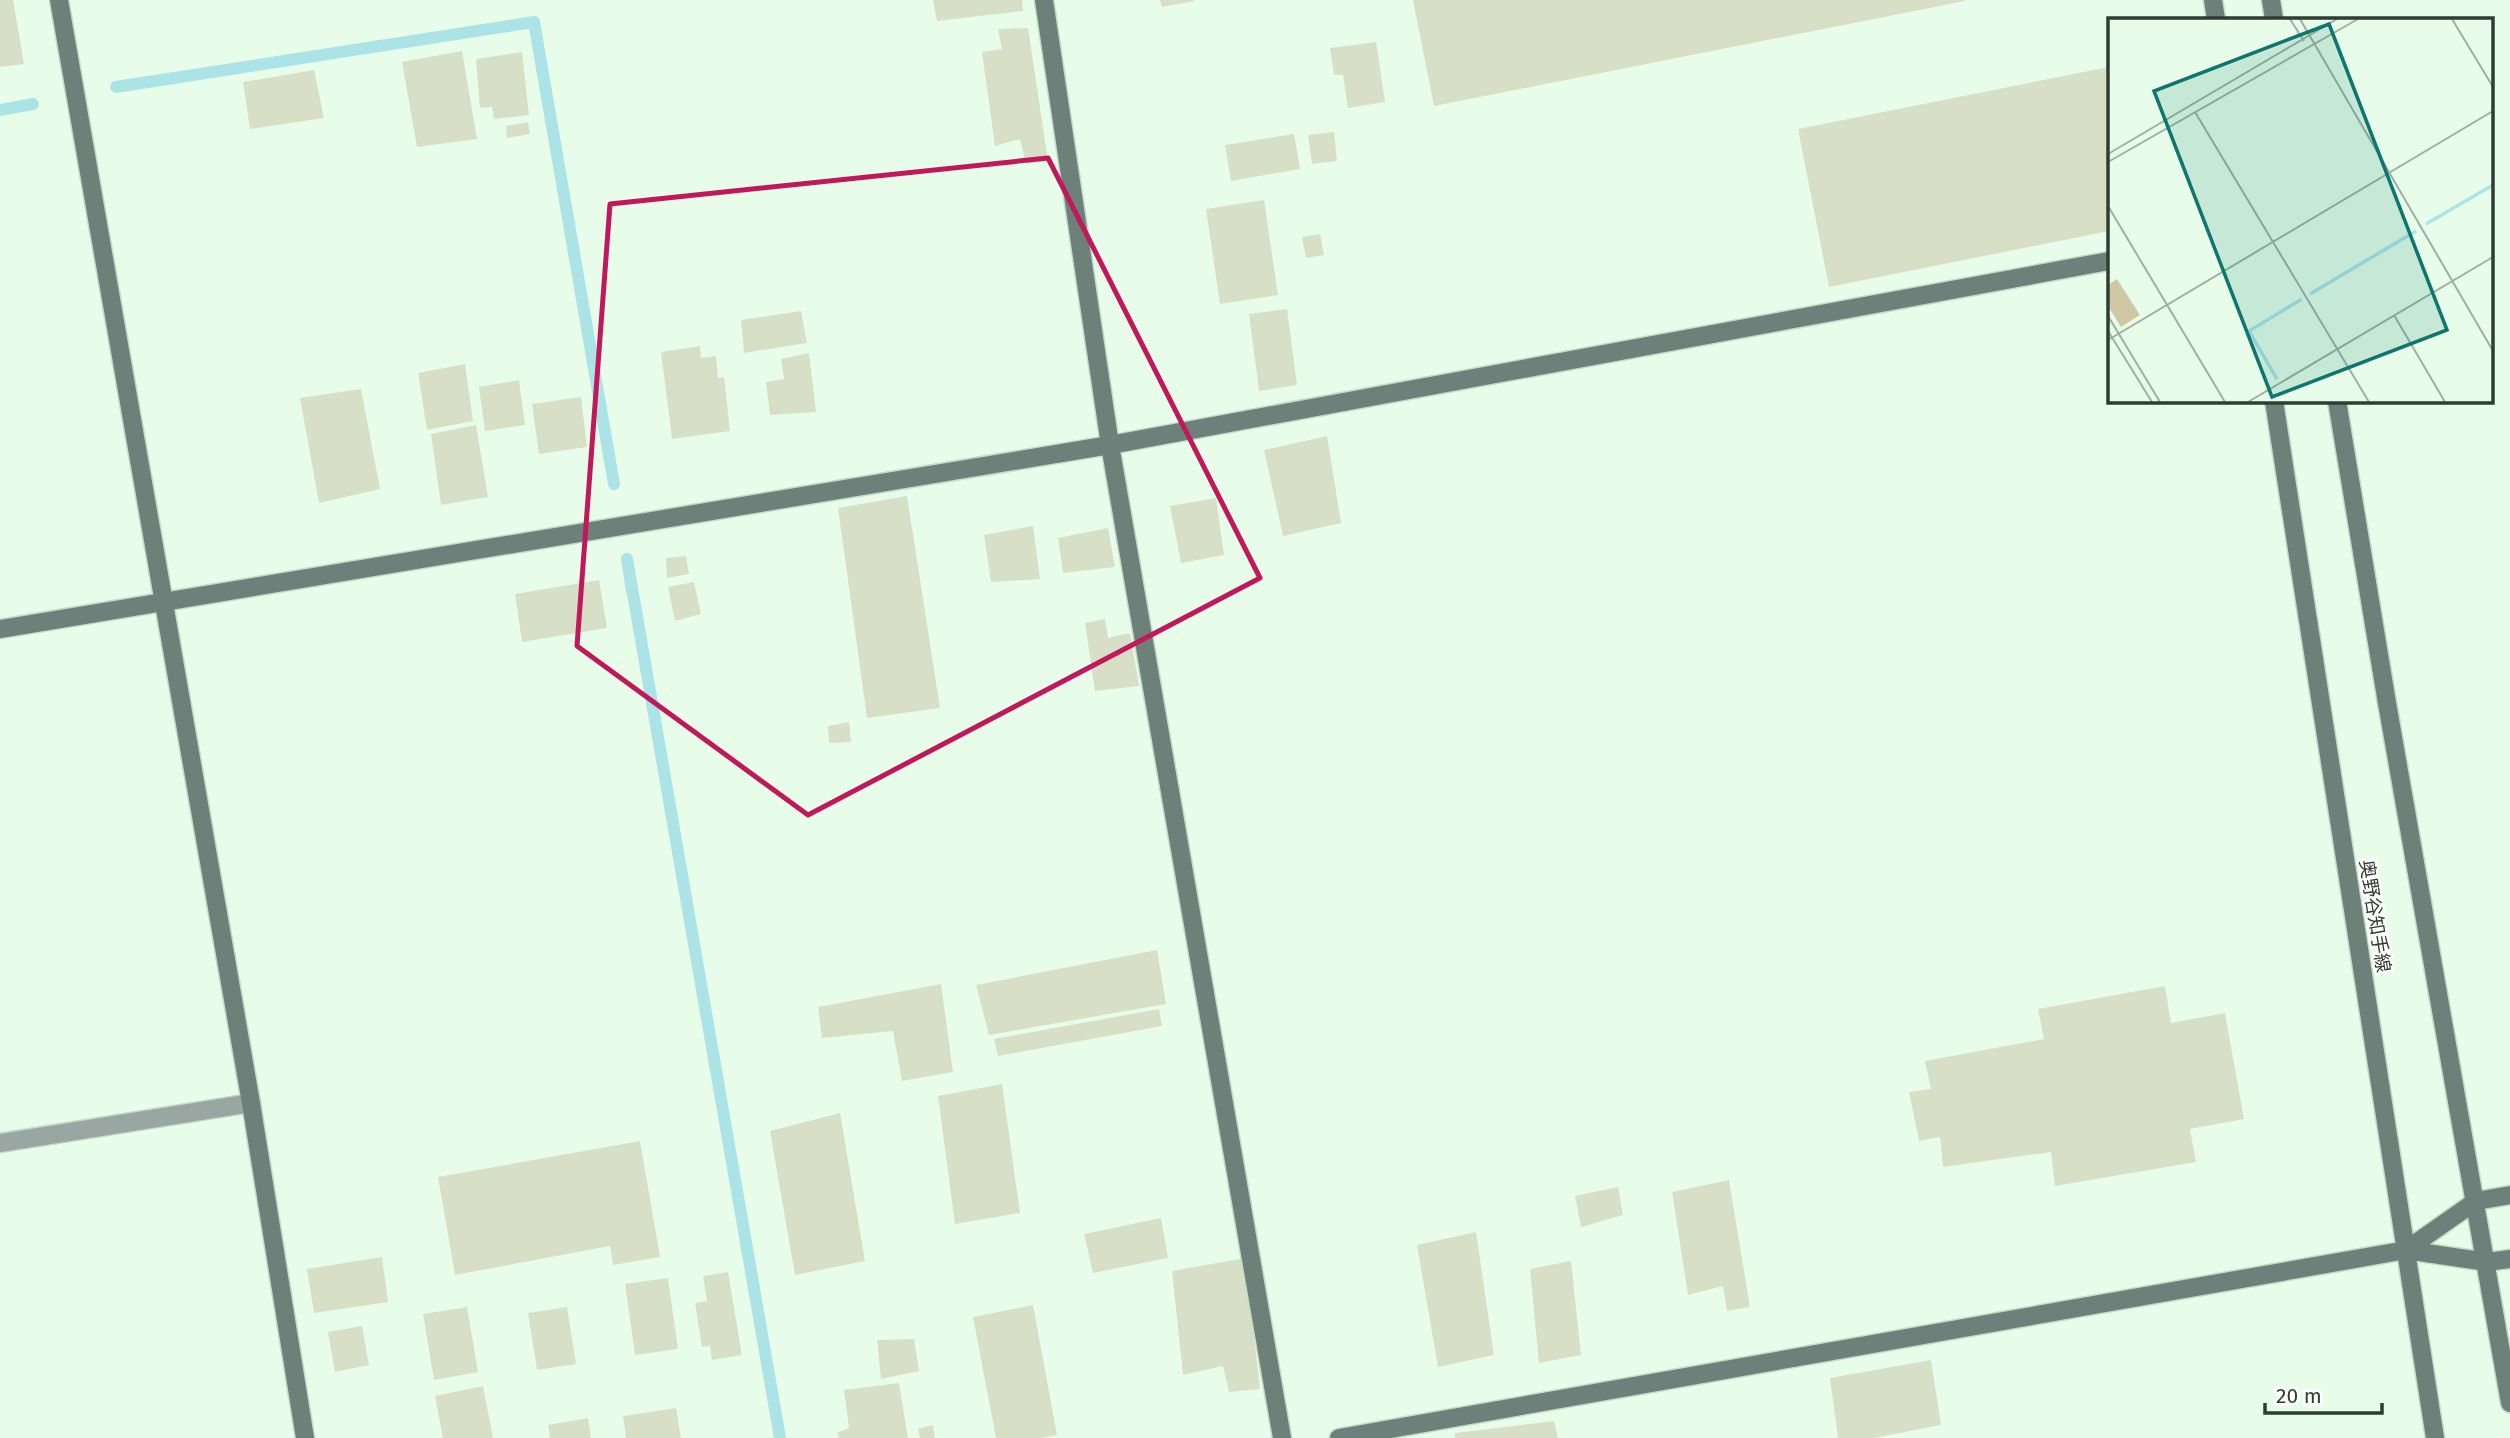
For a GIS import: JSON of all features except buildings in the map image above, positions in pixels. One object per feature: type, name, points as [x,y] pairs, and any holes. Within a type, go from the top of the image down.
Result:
[{"type":"street","points":[[59,0],[251,1103],[305,1438]]},
{"type":"street","points":[[1044,0],[1110,445],[1282,1438]]},
{"type":"street","points":[[2213,0],[2216,18]]},
{"type":"street","points":[[2271,0],[2274,18]]},
{"type":"street","points":[[0,629],[162,600],[1110,445],[2108,261]]},
{"type":"street","name":"奥野谷知手線","points":[[2274,402],[2435,1438]]},
{"type":"street","points":[[2337,402],[2389,716],[2510,1403]]},
{"type":"street","points":[[0,1143],[251,1103]]},
{"type":"street","points":[[2406,1250],[2476,1201],[2510,1195]]},
{"type":"street","points":[[1339,1438],[2406,1250],[2487,1262],[2510,1259]]},
{"type":"highlighted area","points":[[1048,158],[1260,578],[808,815],[577,646],[610,204]]},
{"type":"waterway","points":[[116,87],[534,22],[614,484]]},
{"type":"waterway","points":[[0,110],[33,104]]},
{"type":"waterway","points":[[632,591],[627,559],[780,1438]]}]
